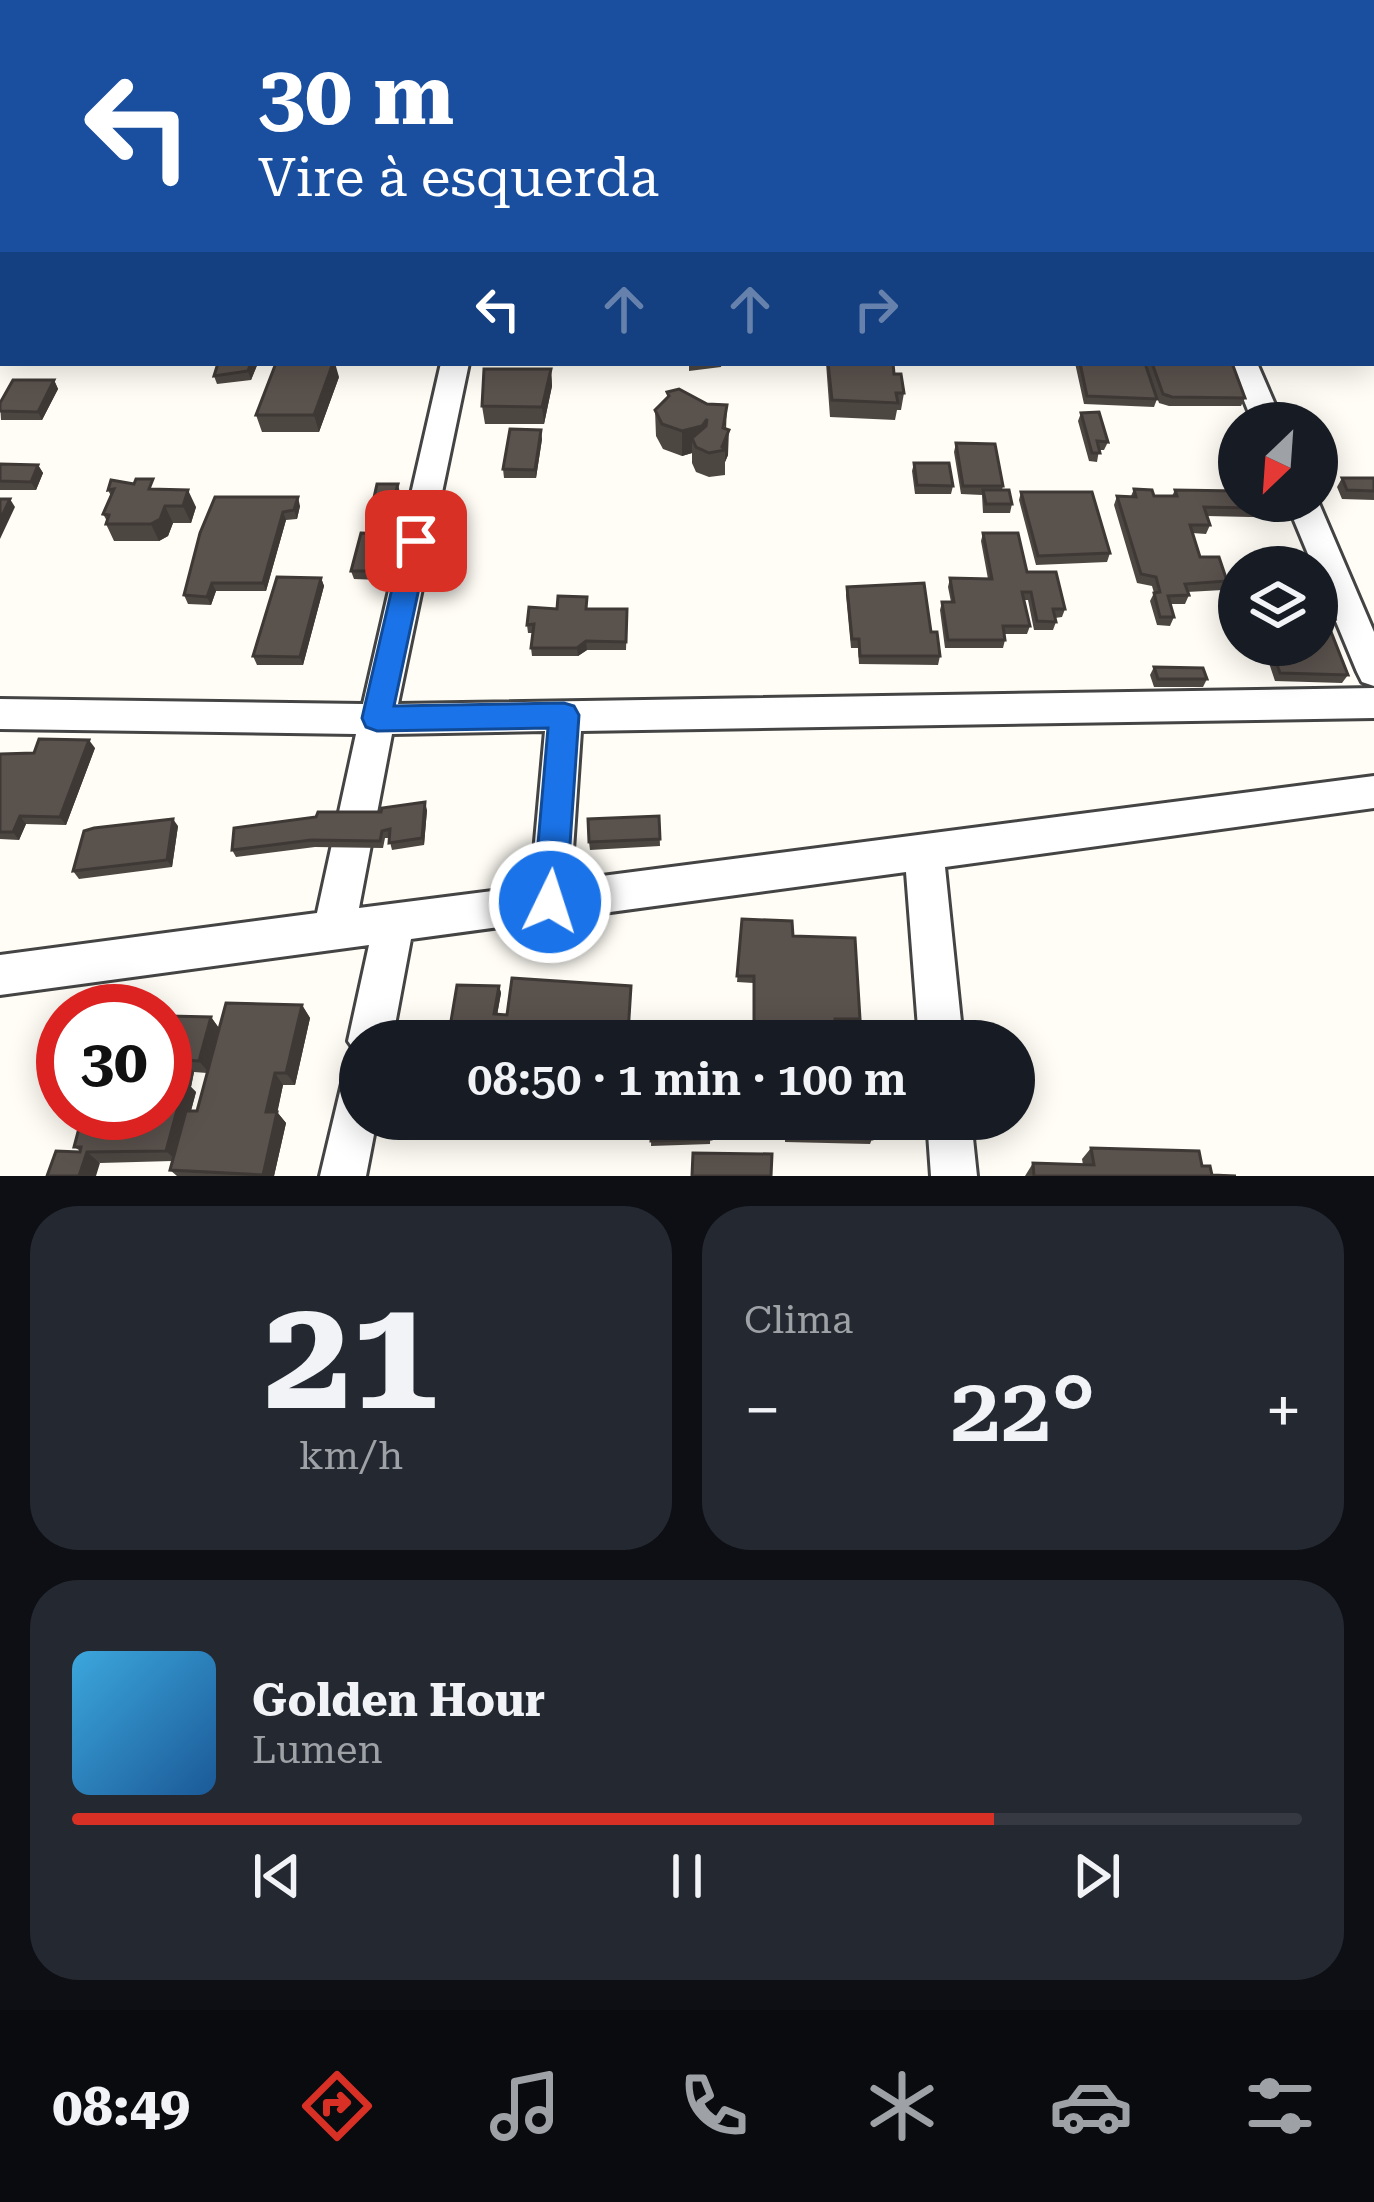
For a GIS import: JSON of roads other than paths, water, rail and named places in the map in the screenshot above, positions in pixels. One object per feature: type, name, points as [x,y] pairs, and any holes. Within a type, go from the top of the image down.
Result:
[{"type":"street","points":[[334,931],[454,366]]},
{"type":"street","points":[[1244,366],[1259,402]]},
{"type":"street","points":[[1310,522],[1374,672]]},
{"type":"street","points":[[0,714],[377,718],[1374,703]]},
{"type":"street","points":[[550,902],[564,715]]},
{"type":"street","points":[[0,975],[1374,792]]},
{"type":"street","points":[[924,854],[939,1020]]},
{"type":"street","points":[[374,1020],[394,923]]},
{"type":"street","points":[[343,1176],[350,1140]]},
{"type":"street","points":[[951,1140],[954,1176]]}]
